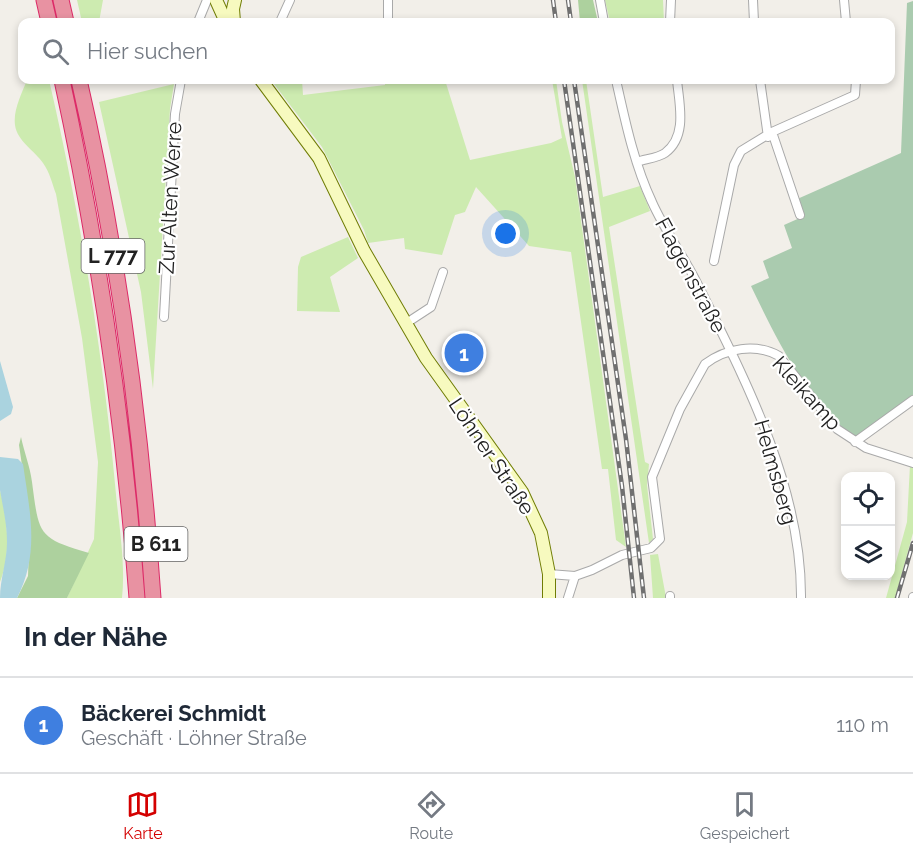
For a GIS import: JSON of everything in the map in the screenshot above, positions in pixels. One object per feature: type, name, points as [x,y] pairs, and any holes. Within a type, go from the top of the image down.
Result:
[{"type":"highway","points":[[44,0],[48,18]]},
{"type":"highway","points":[[61,0],[65,18]]},
{"type":"highway","name":"L 777","points":[[63,84],[104,299],[130,496],[137,598]]},
{"type":"highway","name":"L 777","points":[[80,84],[124,316],[146,490],[153,598]]},
{"type":"highway","name":"B 611","points":[[146,490],[153,515],[160,598]]},
{"type":"highway","points":[[128,598],[123,510],[130,496]]},
{"type":"main road","points":[[216,0],[224,18]]},
{"type":"main road","points":[[233,18],[232,9],[235,0]]},
{"type":"main road","name":"Löhner Straße","points":[[264,84],[319,158],[364,251],[405,324],[447,390],[522,492],[541,533],[549,574],[549,598]]},
{"type":"street","points":[[200,18],[207,0]]},
{"type":"street","points":[[282,18],[290,0]]},
{"type":"street","points":[[388,0],[388,18]]},
{"type":"street","points":[[600,0],[603,18]]},
{"type":"street","points":[[670,18],[671,0]]},
{"type":"street","points":[[753,0],[754,18]]},
{"type":"street","points":[[844,0],[846,18]]},
{"type":"street","name":"Zur Alten Werre","points":[[164,317],[176,95],[180,84]]},
{"type":"street","name":"Flagenstraße","points":[[549,574],[575,576],[622,555],[651,548],[660,539],[652,477],[658,457],[705,364],[719,354],[732,351],[651,201],[637,162],[617,84]]},
{"type":"street","points":[[637,162],[665,153],[679,134],[681,118],[677,84]]},
{"type":"street","points":[[761,84],[770,134],[800,215]]},
{"type":"street","points":[[714,261],[734,165],[741,152],[770,134],[855,95],[856,84]]},
{"type":"street","points":[[405,324],[431,307],[443,272]]},
{"type":"street","name":"Kleikamp","points":[[732,351],[766,349],[779,356],[837,429],[855,442],[913,463]]},
{"type":"street","name":"Helmsberg","points":[[732,351],[756,404],[778,471],[793,528],[801,598]]},
{"type":"street","points":[[855,442],[913,400]]},
{"type":"street","points":[[568,598],[575,576]]},
{"type":"green space","points":[[77,0],[103,0],[100,18],[81,18]]},
{"type":"green space","points":[[578,0],[593,0],[597,18],[580,18]]},
{"type":"green space","points":[[605,0],[663,0],[664,18],[609,18]]},
{"type":"green space","points":[[913,1],[913,396],[855,437],[822,407],[794,368],[751,286],[769,278],[763,261],[792,248],[784,225],[802,217],[795,200],[901,153],[907,3]]},
{"type":"green space","points":[[25,84],[50,84],[70,179],[104,383],[122,555],[122,598],[67,598],[94,539],[98,462],[82,338],[56,194],[51,178],[40,159],[16,131],[15,119]]},
{"type":"green space","points":[[174,84],[170,109],[153,389],[141,292],[99,102]]},
{"type":"green space","points":[[274,84],[302,84],[303,95],[385,84],[446,84],[470,160],[551,143],[562,138],[553,84],[557,84],[562,122],[575,177],[626,547],[616,540],[608,469],[602,469],[571,252],[529,246],[476,187],[465,212],[455,215],[442,255],[405,249],[404,238],[368,243],[364,230],[322,147]]},
{"type":"green space","points":[[583,84],[587,84],[603,197],[640,186],[650,211],[609,227],[645,462],[649,464],[647,485],[653,539],[649,543]]},
{"type":"green space","points":[[348,237],[358,258],[330,277],[340,312],[297,311],[298,267],[301,257]]},
{"type":"green space","points":[[21,437],[39,523],[50,538],[89,553],[67,598],[17,598],[28,576],[30,520],[19,445]]},
{"type":"green space","points":[[910,465],[913,466],[913,533],[895,598],[886,598],[891,580],[895,580],[895,565],[907,522]]},
{"type":"green space","points":[[0,489],[5,512],[7,548],[0,582]]},
{"type":"green space","points":[[658,554],[666,598],[653,598],[650,555]]},
{"type":"water","points":[[0,361],[13,407],[11,414],[0,421]]},
{"type":"water","points":[[0,457],[18,459],[23,464],[28,499],[31,549],[29,565],[17,598],[0,598],[7,542],[0,490]]},
{"type":"railway","points":[[553,0],[555,18]]},
{"type":"railway","points":[[568,0],[570,18]]},
{"type":"railway","points":[[565,84],[622,486],[634,598]]},
{"type":"railway","points":[[575,84],[626,439],[644,598]]},
{"type":"railway","points":[[897,598],[913,543]]},
{"type":"place","name":"Bäckerei Schmidt","points":[[464,353]]}]
